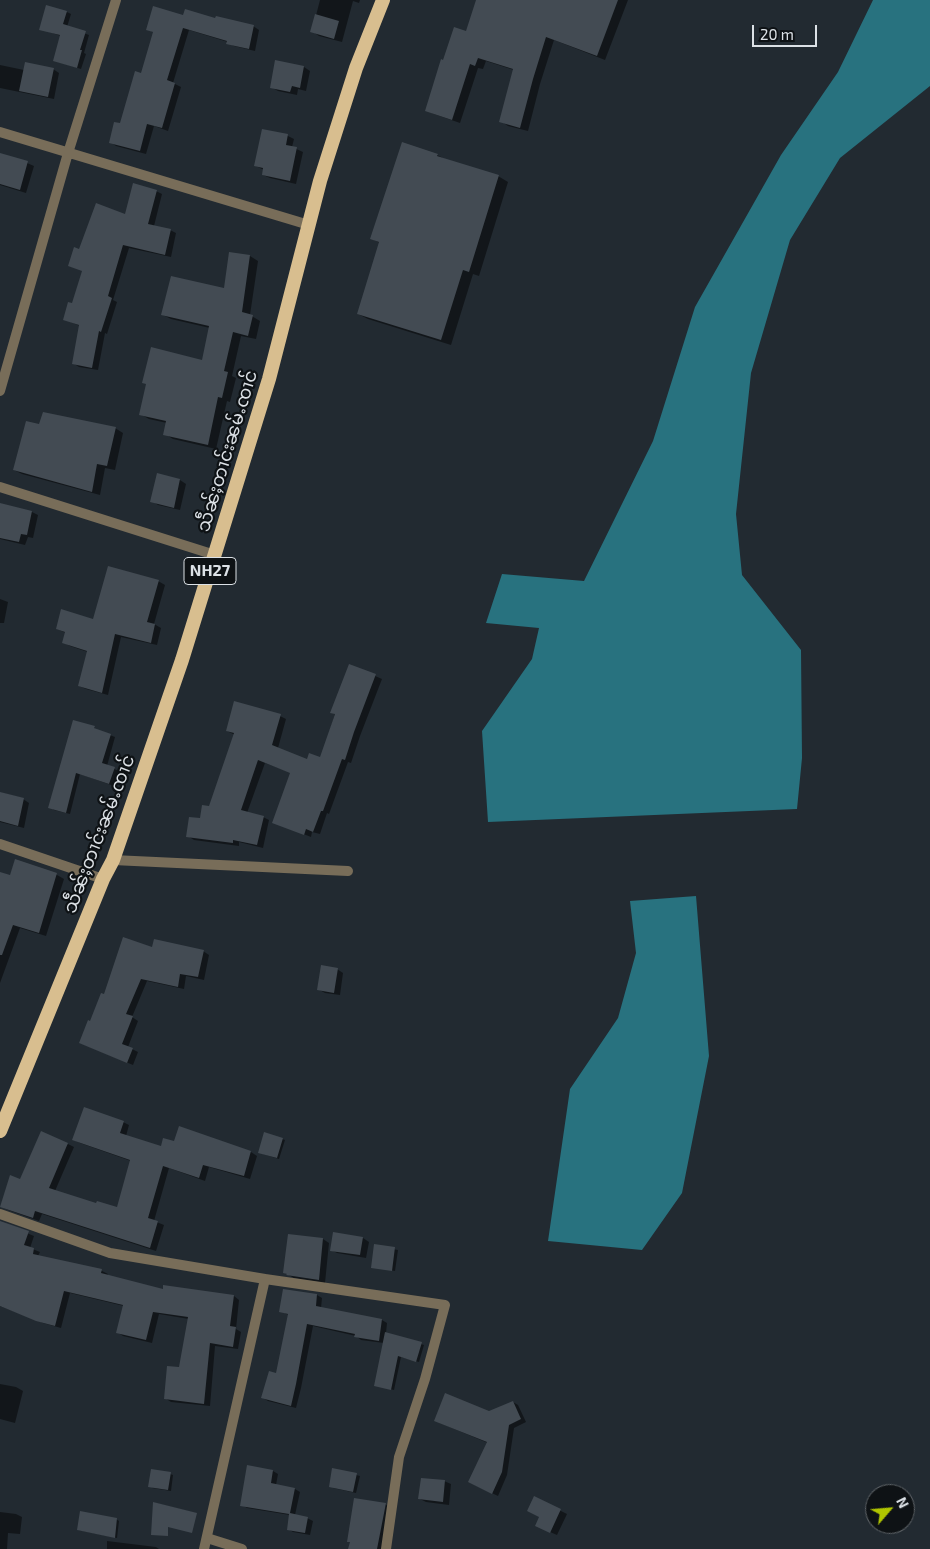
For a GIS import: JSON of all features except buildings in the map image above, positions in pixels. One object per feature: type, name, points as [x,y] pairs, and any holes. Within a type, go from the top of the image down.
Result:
[{"type":"highway","name":"သဵၼ်ႈတၢင်းၼမ်ႉၸၢင်","points":[[0,1130],[103,879],[113,860],[182,660],[270,379],[320,181],[356,68],[383,0]]},
{"type":"street","points":[[0,391],[68,153],[116,0]]},
{"type":"street","points":[[0,132],[309,225]]},
{"type":"street","points":[[0,487],[215,555]]},
{"type":"street","points":[[0,844],[103,879]]},
{"type":"street","points":[[113,860],[348,871]]},
{"type":"street","points":[[0,1214],[110,1253],[265,1279],[445,1305],[425,1379],[399,1457],[386,1549]]},
{"type":"street","points":[[204,1549],[265,1279]]},
{"type":"street","points":[[207,1538],[242,1549]]},
{"type":"water","points":[[873,0],[930,0],[930,86],[840,158],[790,240],[751,373],[736,514],[742,575],[801,650],[802,758],[797,809],[488,822],[482,731],[532,659],[539,628],[486,623],[502,574],[584,581],[653,441],[695,307],[781,155],[838,72]]},
{"type":"water","points":[[696,896],[709,1056],[682,1193],[642,1250],[548,1241],[570,1089],[618,1018],[636,953],[630,901]]}]
